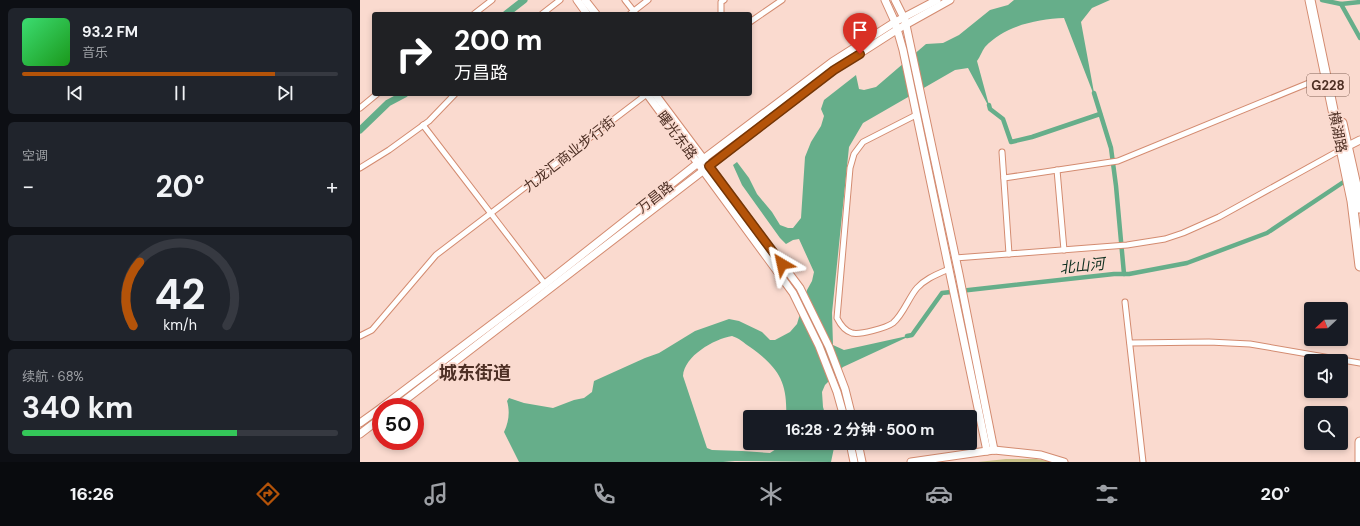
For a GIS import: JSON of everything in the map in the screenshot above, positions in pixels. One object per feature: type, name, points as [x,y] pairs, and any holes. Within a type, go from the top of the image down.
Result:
[{"type":"highway","name":"横湖路","points":[[1310,0],[1316,13],[1345,153]]},
{"type":"highway","name":"横湖路","points":[[1316,0],[1316,13],[1326,76],[1356,196],[1360,218]]},
{"type":"highway","name":"横湖路","points":[[1356,196],[1360,266]]},
{"type":"highway","points":[[1360,442],[1360,462]]},
{"type":"main road","points":[[577,0],[586,12]]},
{"type":"main road","points":[[585,0],[594,12]]},
{"type":"main road","points":[[885,0],[897,25],[903,50],[956,306],[991,451]]},
{"type":"main road","points":[[895,0],[905,22],[959,274],[991,451]]},
{"type":"main road","name":"万昌路","points":[[905,22],[937,0]]},
{"type":"main road","name":"万昌路","points":[[393,398],[545,284],[701,161],[832,62],[897,25],[950,0]]},
{"type":"main road","name":"万昌路","points":[[408,398],[834,70],[897,25]]},
{"type":"main road","name":"曙光东路","points":[[649,96],[707,168],[800,288],[829,347],[845,389],[850,410]]},
{"type":"main road","name":"曙光东路","points":[[656,96],[701,161]]},
{"type":"main road","points":[[1345,153],[1360,140]]},
{"type":"main road","name":"曙光东路","points":[[707,168],[793,292],[819,346],[837,392],[842,410]]},
{"type":"main road","name":"万昌路","points":[[360,423],[372,414]]},
{"type":"main road","points":[[360,434],[372,425]]},
{"type":"main road","points":[[851,450],[854,462]]},
{"type":"main road","points":[[859,450],[862,462]]},
{"type":"main road","points":[[911,462],[991,451],[1040,455],[1064,462]]},
{"type":"street","points":[[477,12],[492,0]]},
{"type":"street","points":[[545,12],[560,0]]},
{"type":"street","points":[[625,0],[632,12]]},
{"type":"street","points":[[634,12],[648,0]]},
{"type":"street","points":[[721,12],[721,2],[724,0]]},
{"type":"street","points":[[752,21],[782,0]]},
{"type":"street","points":[[1004,178],[1118,162],[1326,76]]},
{"type":"street","points":[[360,108],[375,96]]},
{"type":"street","points":[[360,168],[389,150],[423,125],[453,96]]},
{"type":"street","name":"九龙汇商业步行街","points":[[360,336],[372,330],[436,255],[644,96]]},
{"type":"street","points":[[916,115],[863,142],[854,154],[850,168],[837,318],[841,325],[850,333],[858,333],[881,328],[893,323],[917,288],[925,281],[950,273]]},
{"type":"street","points":[[423,125],[545,284]]},
{"type":"street","points":[[1002,152],[1009,254]]},
{"type":"street","points":[[955,258],[1127,245],[1165,239],[1184,233],[1219,217],[1345,153]]},
{"type":"street","points":[[1057,170],[1064,250]]},
{"type":"street","points":[[1125,302],[1143,462]]},
{"type":"street","points":[[1130,343],[1208,342],[1250,344],[1360,363]]},
{"type":"shaded area","points":[[1014,0],[1110,0],[1092,8],[1081,22],[1095,98],[1064,18],[1032,22],[1011,29],[993,40],[985,47],[977,61],[990,109],[968,68],[955,70],[863,123],[849,147],[832,313],[833,345],[844,350],[912,335],[843,367],[825,385],[822,392],[824,410],[786,410],[783,385],[774,369],[760,354],[732,336],[717,341],[701,350],[694,355],[685,369],[683,376],[707,448],[712,450],[770,453],[774,450],[834,450],[831,462],[519,462],[504,432],[508,420],[507,401],[509,398],[524,403],[553,408],[584,398],[592,392],[594,381],[659,353],[695,331],[729,319],[739,321],[762,332],[770,340],[775,340],[790,332],[797,324],[814,272],[799,239],[793,240],[786,244],[780,238],[742,185],[733,165],[737,162],[749,178],[757,194],[772,212],[780,225],[793,228],[801,218],[805,157],[811,142],[821,126],[824,116],[821,109],[824,100],[856,75],[859,89],[864,90],[876,87],[926,44],[943,43],[959,35],[990,10],[1008,5]]},
{"type":"shaded area","points":[[1006,459],[1036,459],[1054,462],[978,462]]},
{"type":"waterway","points":[[509,12],[524,0]]},
{"type":"waterway","points":[[1322,0],[1341,4],[1360,2]]},
{"type":"waterway","points":[[1341,4],[1360,38]]},
{"type":"waterway","points":[[1094,93],[1111,148],[1124,274]]},
{"type":"waterway","points":[[360,130],[388,103],[401,96]]},
{"type":"waterway","points":[[989,105],[990,109],[1003,119],[1011,142],[1032,137],[1100,114]]},
{"type":"waterway","name":"北山河","points":[[907,336],[912,335],[942,293],[1114,274],[1129,274],[1187,263],[1267,233],[1348,179]]},
{"type":"district","name":"城东街道","points":[[475,373]]},
{"type":"route","points":[[782,264],[709,166],[834,70],[860,54]]}]
